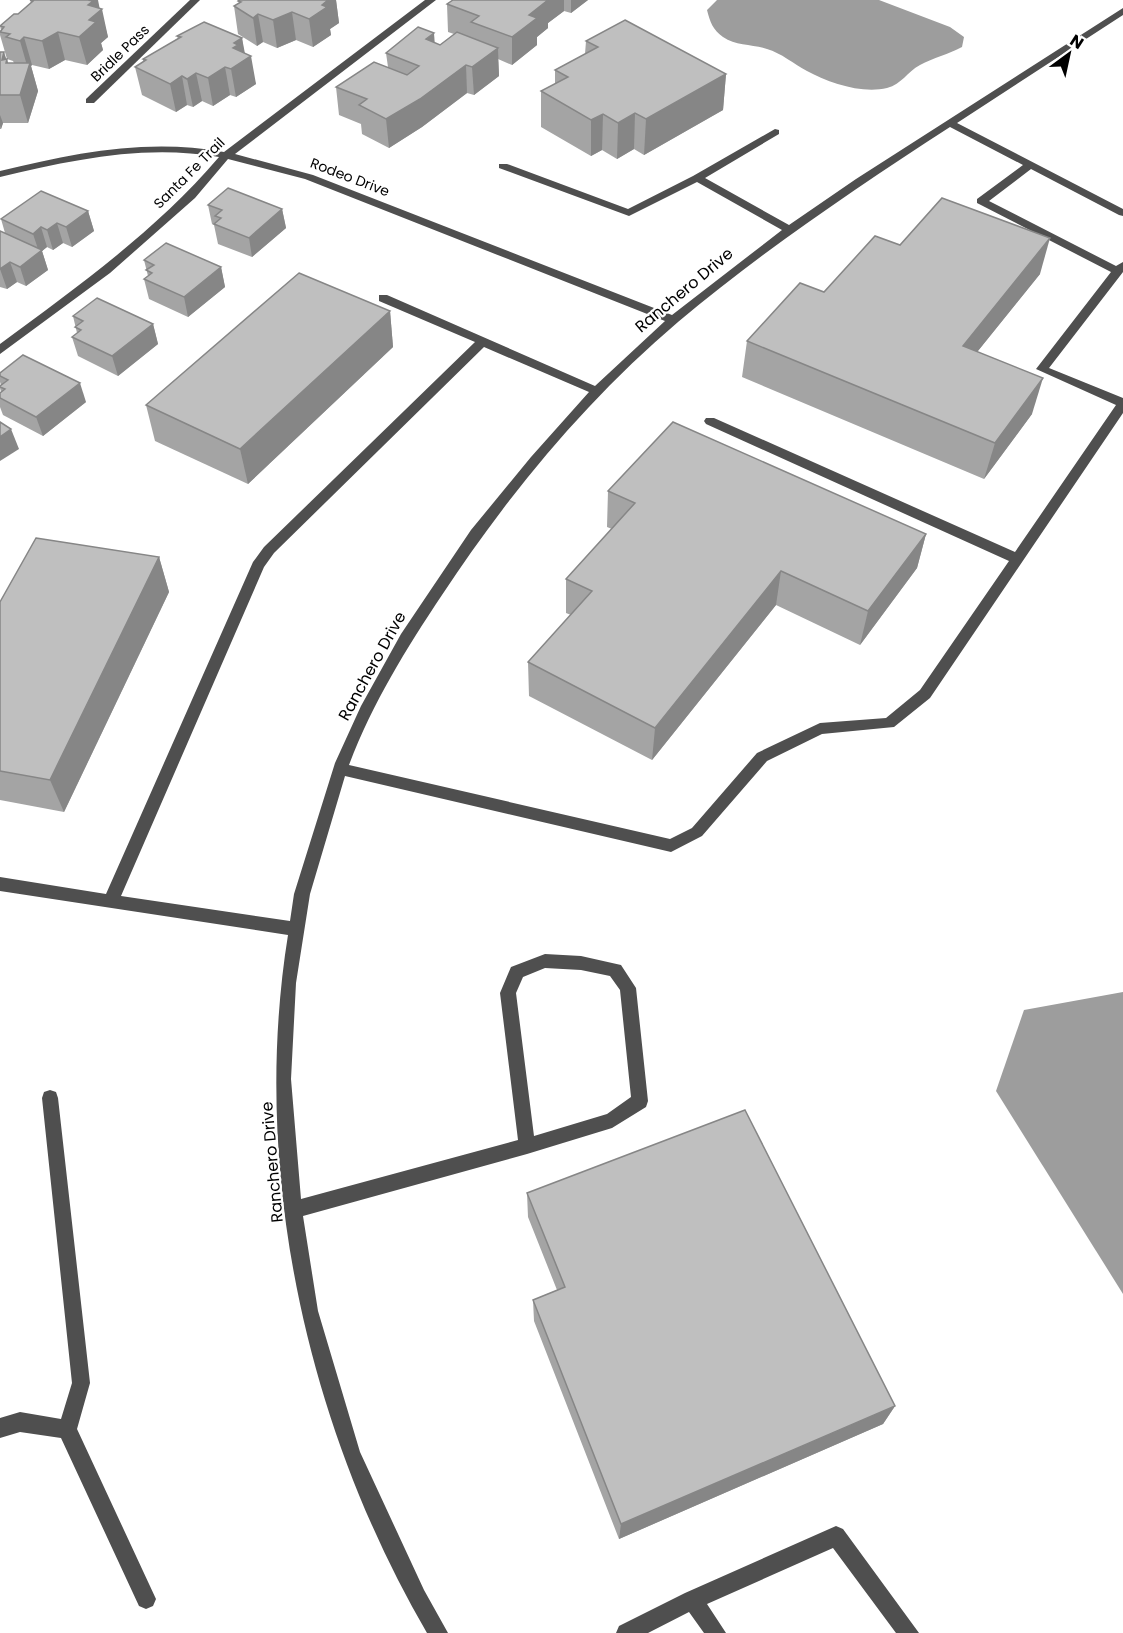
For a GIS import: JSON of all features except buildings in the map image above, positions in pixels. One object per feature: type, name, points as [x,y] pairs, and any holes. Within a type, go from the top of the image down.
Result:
[{"type":"street","name":"Bridle Pass","points":[[90,101],[195,0]]},
{"type":"street","name":"Santa Fe Trail","points":[[0,350],[106,271],[191,196],[226,155],[431,0]]},
{"type":"street","name":"Ranchero Drive","points":[[438,1633],[417,1597],[351,1454],[309,1311],[293,1210],[283,1079],[288,983],[303,894],[340,769],[368,706],[406,638],[476,533],[535,460],[597,391],[673,320],[727,275],[950,123],[1123,11]]},
{"type":"street","points":[[950,123],[1123,213]]},
{"type":"street","points":[[503,166],[629,213],[697,178],[775,132]]},
{"type":"street","name":"Rodeo Drive","points":[[0,174],[116,150],[175,149],[265,162],[309,177],[673,320]]},
{"type":"street","points":[[340,769],[671,846],[697,832],[762,757],[820,729],[889,723],[925,694],[1123,404],[1041,369],[1120,268],[981,201],[1030,165]]},
{"type":"street","points":[[697,178],[790,230]]},
{"type":"street","points":[[383,298],[597,391]]},
{"type":"street","points":[[110,902],[258,566],[269,550],[482,342]]},
{"type":"street","points":[[710,421],[1017,559]]},
{"type":"street","points":[[0,884],[296,929]]},
{"type":"street","points":[[293,1210],[527,1146],[612,1120],[640,1101],[628,987],[615,970],[581,963],[545,961],[517,972],[508,993],[527,1146]]},
{"type":"street","points":[[50,1098],[81,1383],[67,1429],[146,1599]]},
{"type":"street","points":[[0,1428],[20,1422],[67,1429]]},
{"type":"street","points":[[626,1633],[692,1600],[836,1536],[909,1633]]},
{"type":"street","points":[[692,1600],[716,1633]]},
{"type":"shaded area","points":[[717,0],[879,0],[950,27],[964,37],[962,47],[920,65],[892,86],[867,90],[835,83],[772,51],[733,42],[723,37],[712,25],[707,10]]},
{"type":"shaded area","points":[[1123,992],[1123,1294],[996,1091],[1024,1010]]}]
